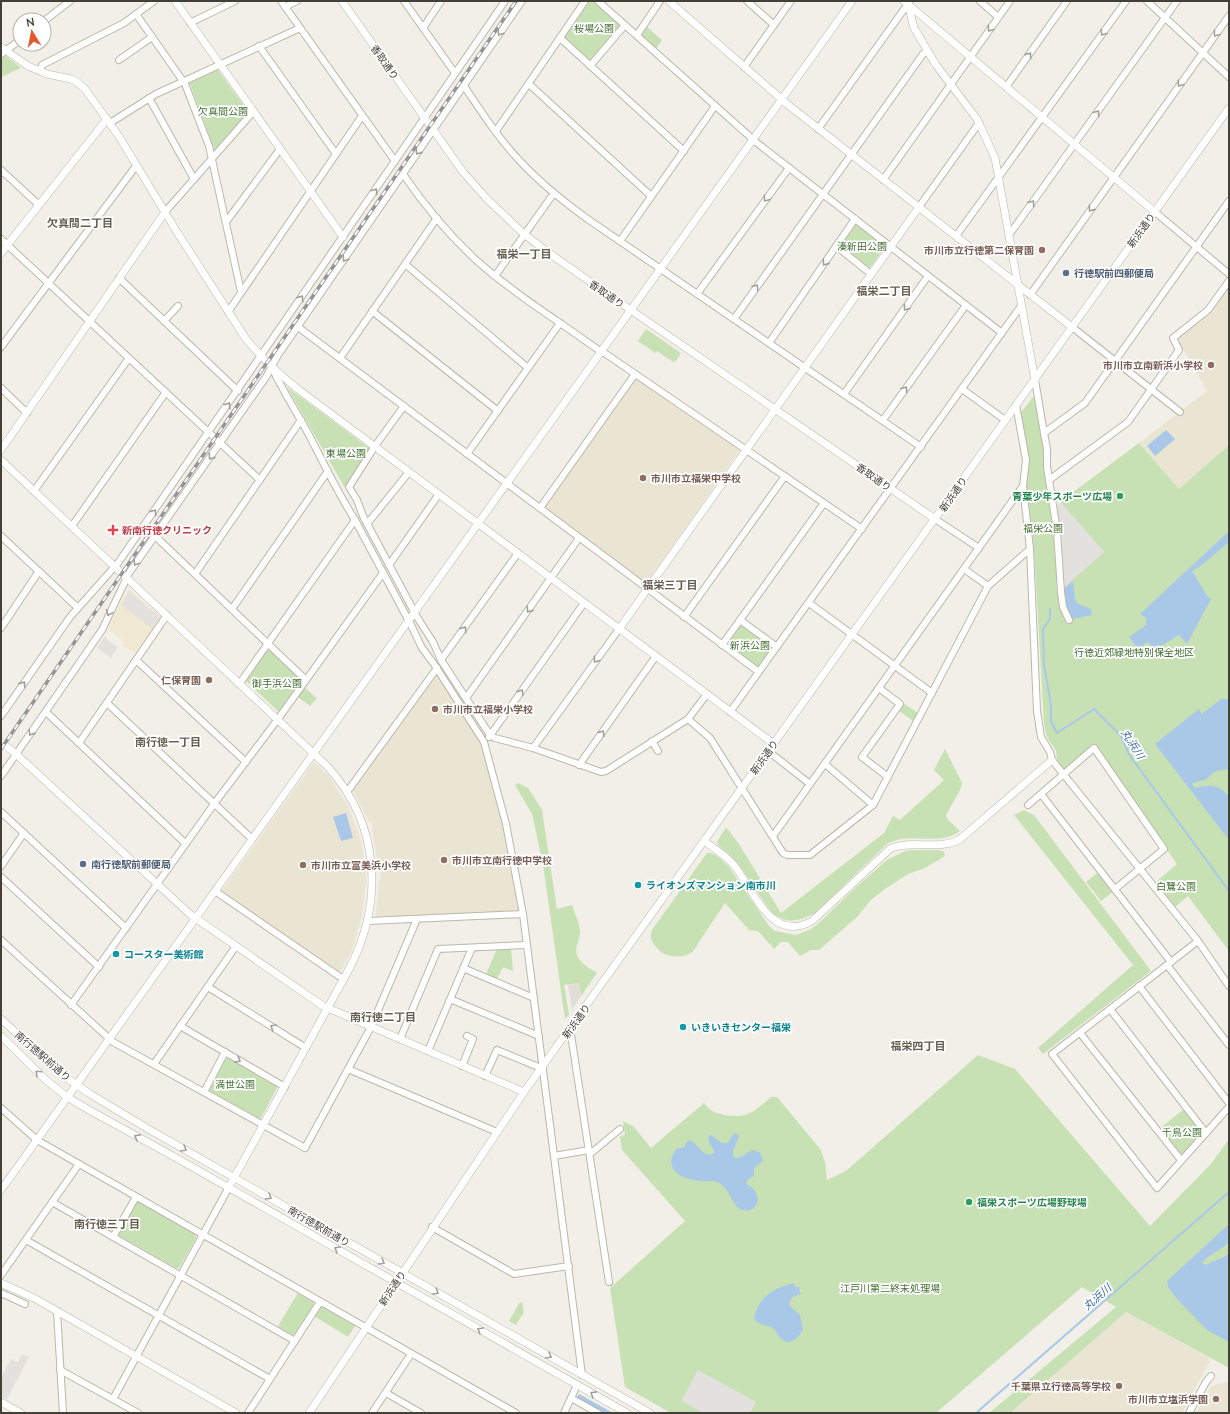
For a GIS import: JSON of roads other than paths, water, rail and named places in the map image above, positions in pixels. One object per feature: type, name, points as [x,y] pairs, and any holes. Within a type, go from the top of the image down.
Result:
[{"type":"street","points":[[52,15],[70,1]]},
{"type":"street","points":[[40,71],[42,65],[124,23],[154,1]]},
{"type":"street","points":[[175,1],[343,237]]},
{"type":"street","points":[[190,23],[236,1]]},
{"type":"street","points":[[297,1],[283,4],[395,161]]},
{"type":"street","name":"香取通り","points":[[342,1],[433,131],[470,180],[505,217],[524,234],[631,310],[935,519]]},
{"type":"street","points":[[404,1],[455,74]]},
{"type":"street","points":[[423,28],[441,1]]},
{"type":"street","points":[[1,716],[70,617],[115,567],[209,433],[505,1]]},
{"type":"street","points":[[1,776],[102,630],[127,578],[155,536],[266,377],[271,366],[522,1]]},
{"type":"street","points":[[496,132],[585,1]]},
{"type":"street","points":[[598,1],[753,139],[1002,333]]},
{"type":"street","points":[[636,35],[660,1]]},
{"type":"street","points":[[669,1],[781,100],[1017,285],[1152,388],[1180,412]]},
{"type":"street","points":[[747,1],[774,24]]},
{"type":"street","points":[[744,67],[791,1]]},
{"type":"street","points":[[1,1190],[852,1]]},
{"type":"street","points":[[980,1],[998,17]]},
{"type":"street","points":[[883,180],[1010,1]]},
{"type":"street","points":[[1006,87],[1067,1]]},
{"type":"street","points":[[956,236],[1126,1]]},
{"type":"street","points":[[1147,1],[1229,77]]},
{"type":"street","points":[[1009,235],[1177,1]]},
{"type":"street","points":[[818,128],[907,2]]},
{"type":"street","points":[[907,2],[914,28],[927,51],[950,85],[979,123],[996,158],[1044,433],[1049,480],[1057,531],[1061,592],[1065,611],[1069,620]]},
{"type":"street","points":[[907,2],[970,57],[1229,274]]},
{"type":"street","points":[[136,14],[183,81],[209,146],[242,292]]},
{"type":"street","points":[[1030,295],[1229,16]]},
{"type":"street","points":[[590,66],[626,25]]},
{"type":"street","points":[[1,253],[108,121],[183,81],[300,28]]},
{"type":"street","points":[[119,60],[152,37]]},
{"type":"street","points":[[560,38],[684,151]]},
{"type":"street","points":[[12,45],[3,51],[20,62],[40,71],[66,77],[77,82],[90,96],[108,121],[246,339],[271,366],[299,390],[774,744]]},
{"type":"street","points":[[259,46],[336,154]]},
{"type":"street","points":[[734,319],[923,54],[927,51]]},
{"type":"street","points":[[529,84],[651,196]]},
{"type":"street","points":[[464,86],[496,132],[518,160],[554,193],[660,269],[921,446]]},
{"type":"street","points":[[149,98],[194,179]]},
{"type":"street","points":[[620,241],[716,106]]},
{"type":"street","name":"新浜通り","points":[[308,1413],[524,1092],[1229,108]]},
{"type":"street","points":[[1,450],[165,212],[253,112]]},
{"type":"street","points":[[228,312],[362,116]]},
{"type":"street","points":[[534,748],[979,123]]},
{"type":"street","points":[[226,222],[280,149]]},
{"type":"street","points":[[1,348],[136,166]]},
{"type":"street","points":[[697,294],[789,168]]},
{"type":"street","points":[[1,170],[39,205]]},
{"type":"street","points":[[403,174],[436,218],[466,250],[495,276],[560,323],[862,529]]},
{"type":"street","points":[[495,276],[554,193]]},
{"type":"street","points":[[1044,433],[1085,403],[1229,201]]},
{"type":"street","points":[[340,358],[436,218]]},
{"type":"street","points":[[769,343],[855,219]]},
{"type":"street","points":[[1,239],[260,480]]},
{"type":"street","points":[[836,246],[871,274]]},
{"type":"street","points":[[405,264],[528,368]]},
{"type":"street","points":[[844,394],[928,276]]},
{"type":"street","points":[[119,278],[238,390]]},
{"type":"street","points":[[1049,480],[1128,422],[1179,350],[1173,338],[1208,310],[1229,281]]},
{"type":"street","points":[[883,420],[966,305]]},
{"type":"street","points":[[164,321],[178,306]]},
{"type":"street","points":[[730,712],[1021,306]]},
{"type":"street","points":[[372,311],[498,410]]},
{"type":"street","points":[[467,454],[560,323]]},
{"type":"street","points":[[298,327],[759,672]]},
{"type":"street","points":[[34,491],[129,358]]},
{"type":"street","points":[[271,366],[282,391],[301,420],[419,643],[437,668],[484,742],[506,824],[522,914],[582,1375]]},
{"type":"street","points":[[540,508],[635,374]]},
{"type":"street","points":[[1,388],[27,413]]},
{"type":"street","points":[[962,389],[1005,420]]},
{"type":"street","points":[[72,526],[166,392]]},
{"type":"street","points":[[1016,405],[1026,455],[1023,486],[1030,549],[1037,718],[1041,737],[1044,745],[1050,752],[1052,760],[1198,941],[1229,986]]},
{"type":"street","points":[[404,406],[375,446],[349,487],[357,500],[367,524],[414,612],[433,642],[441,660],[490,735],[495,738],[534,748],[599,772],[603,772],[688,719],[707,694]]},
{"type":"street","points":[[195,574],[301,420]]},
{"type":"street","points":[[1,460],[314,752],[333,772],[347,792],[360,817],[369,853],[372,884],[368,921],[359,949],[230,1188],[113,1399]]},
{"type":"street","points":[[232,610],[328,471]]},
{"type":"street","points":[[367,524],[409,472]]},
{"type":"street","points":[[684,617],[785,476]]},
{"type":"street","points":[[773,836],[1023,486]]},
{"type":"street","points":[[389,565],[438,494]]},
{"type":"street","points":[[722,645],[824,503]]},
{"type":"street","points":[[935,519],[979,548]]},
{"type":"street","points":[[240,683],[355,520]]},
{"type":"street","points":[[155,536],[306,680]]},
{"type":"street","points":[[466,698],[579,538]]},
{"type":"street","points":[[2,540],[78,608]]},
{"type":"street","points":[[688,719],[710,738],[783,853],[787,855],[810,855],[873,805],[988,586],[1030,549]]},
{"type":"street","points":[[441,660],[518,553]]},
{"type":"street","points":[[964,569],[988,586]]},
{"type":"street","points":[[1,628],[39,572]]},
{"type":"street","points":[[71,1004],[214,804],[278,719],[383,573]]},
{"type":"street","points":[[484,742],[584,603]]},
{"type":"street","points":[[809,603],[932,693]]},
{"type":"street","points":[[79,743],[167,615]]},
{"type":"street","points":[[740,620],[777,647]]},
{"type":"street","points":[[579,765],[656,656]]},
{"type":"street","points":[[136,660],[246,762]]},
{"type":"street","points":[[347,792],[437,668]]},
{"type":"street","points":[[879,688],[900,704],[862,757],[888,776]]},
{"type":"street","points":[[107,703],[252,839]]},
{"type":"street","points":[[46,712],[186,844]]},
{"type":"street","points":[[1,742],[195,918],[328,1008],[524,1092]]},
{"type":"street","points":[[652,742],[658,751]]},
{"type":"street","points":[[1028,805],[1094,748],[1164,849],[1115,889]]},
{"type":"street","points":[[768,751],[810,784]]},
{"type":"street","points":[[704,841],[733,864],[770,917],[780,924],[788,927],[796,927],[812,921],[891,848],[905,845],[942,845],[959,840],[1052,760]]},
{"type":"street","points":[[825,764],[873,805]]},
{"type":"street","points":[[1041,794],[1115,889],[1229,1045]]},
{"type":"street","points":[[1,812],[126,928]]},
{"type":"street","points":[[1,866],[24,833]]},
{"type":"street","points":[[1,877],[98,967]]},
{"type":"street","points":[[215,891],[343,979]]},
{"type":"street","points":[[368,921],[522,914]]},
{"type":"street","points":[[1,940],[109,1039],[305,1148],[371,1027],[417,919]]},
{"type":"street","points":[[1198,941],[1052,1054],[1156,1188],[1229,1107]]},
{"type":"street","points":[[400,1039],[438,949],[526,945]]},
{"type":"street","points":[[154,1064],[236,946]]},
{"type":"street","points":[[428,1051],[472,948]]},
{"type":"street","points":[[463,968],[534,998]]},
{"type":"street","points":[[1140,986],[1229,1104]]},
{"type":"street","points":[[208,988],[306,1048]]},
{"type":"street","points":[[450,999],[539,1036]]},
{"type":"street","points":[[1110,1009],[1206,1133]]},
{"type":"street","name":"南行徳駅前通り","points":[[1,1019],[54,1068],[76,1085],[142,1125],[650,1413]]},
{"type":"street","points":[[180,1026],[285,1087]]},
{"type":"street","points":[[570,1028],[609,1282]]},
{"type":"street","points":[[1080,1032],[1181,1160]]},
{"type":"street","name":"南行徳駅前通り","points":[[1,1036],[39,1074],[67,1097],[95,1114],[230,1188],[627,1413]]},
{"type":"street","points":[[462,1066],[473,1038],[467,1036]]},
{"type":"street","points":[[485,1076],[497,1050],[542,1067]]},
{"type":"street","points":[[204,1092],[225,1052]]},
{"type":"street","points":[[348,1069],[497,1132]]},
{"type":"street","points":[[1,1108],[37,1140],[516,1413]]},
{"type":"street","points":[[554,1156],[590,1152],[620,1129]]},
{"type":"street","points":[[1,1275],[79,1164]]},
{"type":"street","points":[[113,1237],[136,1197]]},
{"type":"street","points":[[52,1202],[295,1340]]},
{"type":"street","points":[[432,1227],[514,1274],[568,1266]]},
{"type":"street","points":[[26,1240],[270,1379]]},
{"type":"street","points":[[1,1283],[34,1298],[236,1413]]},
{"type":"street","points":[[1,1293],[25,1304]]},
{"type":"street","points":[[248,1413],[320,1302]]},
{"type":"street","points":[[57,1311],[63,1413]]},
{"type":"street","points":[[372,1413],[411,1354]]},
{"type":"street","points":[[60,1370],[138,1413]]},
{"type":"street","points":[[1189,1413],[1206,1382],[1211,1376]]},
{"type":"street","points":[[564,1413],[577,1385]]},
{"type":"street","points":[[386,1393],[421,1413]]},
{"type":"street","points":[[571,1398],[598,1413]]},
{"type":"street","points":[[1,1402],[21,1413]]},
{"type":"water","points":[[1166,430],[1175,439],[1155,456],[1147,446]]},
{"type":"water","points":[[1229,531],[1229,542],[1202,565],[1192,571],[1208,597],[1211,599],[1187,644],[1179,635],[1161,646],[1157,646],[1158,648],[1155,650],[1148,642],[1138,649],[1129,637],[1146,625],[1146,618],[1140,614]]},
{"type":"water","points":[[1073,581],[1075,599],[1078,604],[1091,609],[1092,615],[1072,619],[1066,605],[1064,589]]},
{"type":"water","points":[[1221,699],[1229,699],[1229,769],[1216,771],[1205,780],[1192,783],[1194,788],[1215,786],[1223,790],[1226,794],[1229,794],[1229,840],[1155,744],[1199,709],[1202,714]]},
{"type":"water","points":[[346,813],[353,838],[341,841],[333,817]]},
{"type":"water","points":[[734,1133],[739,1137],[733,1151],[733,1156],[736,1158],[741,1157],[752,1150],[760,1152],[763,1161],[754,1168],[754,1176],[747,1180],[746,1184],[756,1192],[758,1202],[753,1209],[739,1209],[726,1189],[719,1183],[687,1179],[676,1172],[671,1163],[672,1156],[676,1149],[684,1147],[690,1140],[706,1154],[713,1154],[714,1151],[709,1142],[709,1136],[711,1135],[722,1143],[728,1143]]},
{"type":"water","points":[[1229,1224],[1229,1240],[1227,1243],[1202,1263],[1205,1265],[1224,1257],[1229,1253],[1229,1342],[1207,1330],[1178,1300],[1168,1287],[1167,1281]]},
{"type":"water","points":[[795,1283],[794,1286],[800,1287],[799,1290],[801,1294],[792,1297],[789,1305],[800,1315],[803,1329],[797,1338],[788,1342],[781,1339],[773,1328],[757,1322],[754,1317],[760,1303],[764,1298],[774,1290]]},
{"type":"water","points":[[579,1394],[613,1413],[603,1413],[576,1398]]},
{"type":"waterway","name":"丸浜川","points":[[1050,609],[1050,619],[1043,629],[1044,665],[1051,705],[1051,721],[1057,733],[1094,709],[1121,736],[1130,756],[1229,891]]},
{"type":"waterway","name":"丸浜川","points":[[976,1413],[1229,1192]]},
{"type":"railway","points":[[1,749],[516,1]]},
{"type":"place","name":"市川市立行徳第二保育園","points":[[1042,250]]},
{"type":"place","name":"行徳駅前四郵便局","points":[[1066,273]]},
{"type":"place","name":"市川市立南新浜小学校","points":[[1211,365]]},
{"type":"place","name":"市川市立福栄中学校","points":[[643,478]]},
{"type":"place","name":"青葉少年スポーツ広場","points":[[1120,496]]},
{"type":"place","name":"新南行徳クリニック","points":[[113,530]]},
{"type":"place","name":"仁保育園","points":[[209,680]]},
{"type":"place","name":"市川市立福栄小学校","points":[[435,709]]},
{"type":"place","name":"市川市立南行徳中学校","points":[[444,860]]},
{"type":"place","name":"南行徳駅前郵便局","points":[[83,864]]},
{"type":"place","name":"市川市立富美浜小学校","points":[[303,865]]},
{"type":"place","name":"ライオンズマンション南市川","points":[[638,885]]},
{"type":"place","name":"コースター美術館","points":[[116,954]]},
{"type":"place","name":"いきいきセンター福栄","points":[[683,1027]]},
{"type":"place","name":"福栄スポーツ広場野球場","points":[[969,1202]]},
{"type":"place","name":"千葉県立行徳高等学校","points":[[1119,1386]]},
{"type":"place","name":"市川市立塩浜学園","points":[[1216,1399]]},
{"type":"district","name":"欠真間二丁目","points":[[80,223]]},
{"type":"district","name":"福栄一丁目","points":[[524,254]]},
{"type":"district","name":"福栄二丁目","points":[[884,291]]},
{"type":"district","name":"福栄三丁目","points":[[670,585]]},
{"type":"district","name":"南行徳一丁目","points":[[168,742]]},
{"type":"district","name":"南行徳二丁目","points":[[383,1017]]},
{"type":"district","name":"福栄四丁目","points":[[918,1046]]},
{"type":"district","name":"南行徳三丁目","points":[[107,1224]]},
{"type":"park label","name":"桜場公園","points":[[594,28]]},
{"type":"park label","name":"欠真間公園","points":[[223,111]]},
{"type":"park label","name":"湊新田公園","points":[[862,246]]},
{"type":"park label","name":"東場公園","points":[[346,453]]},
{"type":"park label","name":"福栄公園","points":[[1043,528]]},
{"type":"park label","name":"新浜公園","points":[[750,645]]},
{"type":"park label","name":"行徳近郊緑地特別保全地区","points":[[1134,652]]},
{"type":"park label","name":"御手浜公園","points":[[277,683]]},
{"type":"park label","name":"白鷺公園","points":[[1176,886]]},
{"type":"park label","name":"満世公園","points":[[235,1084]]},
{"type":"park label","name":"千鳥公園","points":[[1182,1132]]},
{"type":"park label","name":"江戸川第二終末処理場","points":[[890,1288]]}]
